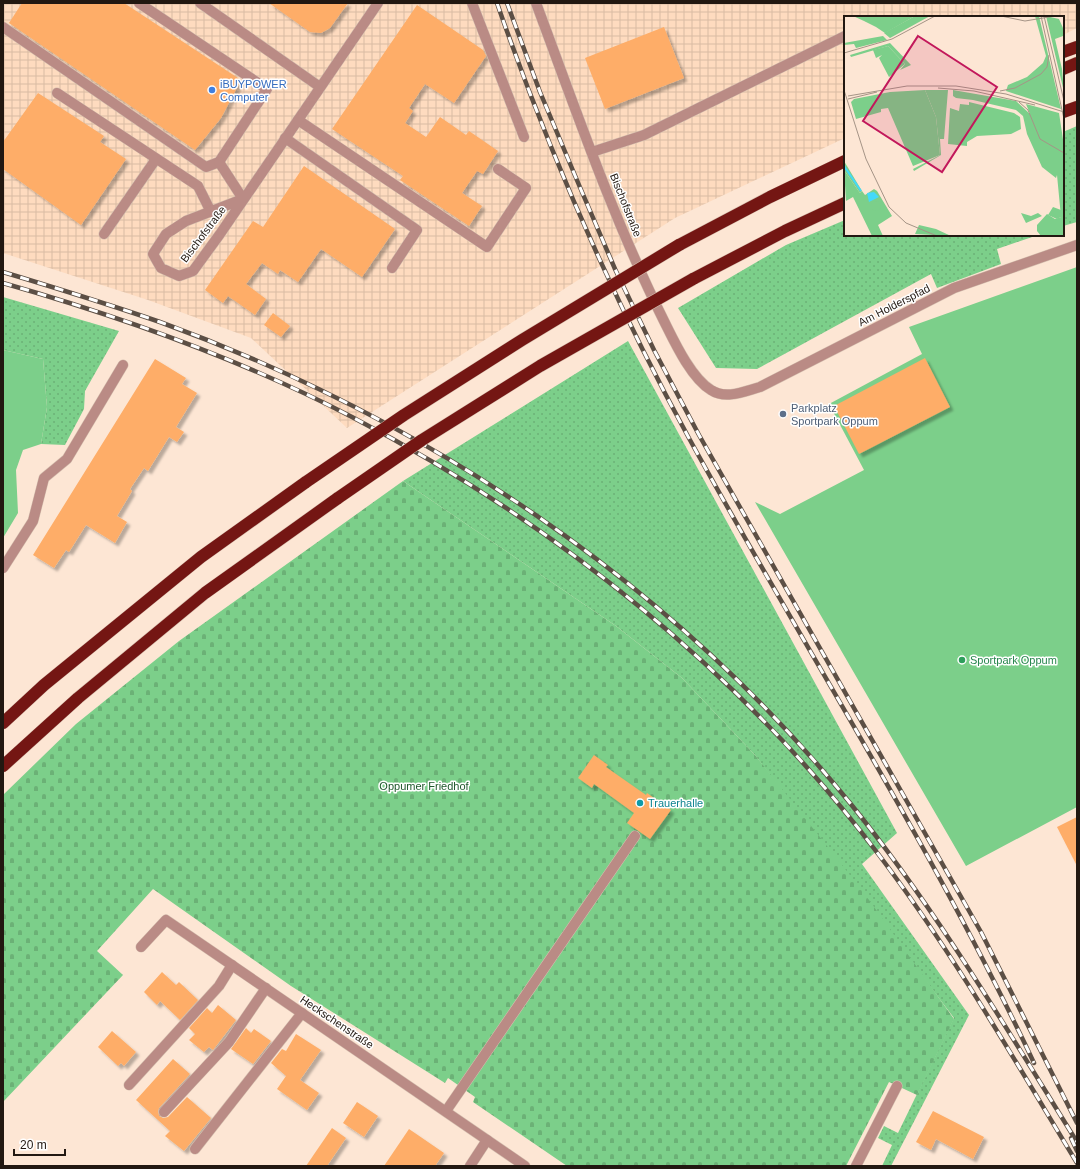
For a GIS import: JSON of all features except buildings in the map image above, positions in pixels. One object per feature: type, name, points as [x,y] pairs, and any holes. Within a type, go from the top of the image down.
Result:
[{"type":"highway","points":[[1064,52],[1077,47]]},
{"type":"highway","points":[[1064,69],[1077,63]]},
{"type":"highway","points":[[1064,112],[1077,107]]},
{"type":"highway","points":[[3,723],[44,685],[195,562],[306,482],[456,381],[679,245],[770,197],[844,161]]},
{"type":"highway","points":[[3,766],[78,698],[205,593],[422,440],[540,366],[693,279],[785,231],[844,203]]},
{"type":"street","points":[[3,27],[206,167],[219,162],[267,89],[139,3]]},
{"type":"street","points":[[200,3],[320,87]]},
{"type":"street","name":"Bischofstraße","points":[[243,199],[186,221],[166,234],[153,254],[161,268],[179,276],[193,271],[298,120],[378,3]]},
{"type":"street","points":[[472,3],[524,137]]},
{"type":"street","name":"Bischofstraße","points":[[536,3],[610,199],[644,280],[676,344],[699,379],[711,390],[726,396]]},
{"type":"street","points":[[592,152],[644,135],[844,36]]},
{"type":"street","points":[[58,93],[198,186],[211,212]]},
{"type":"street","points":[[298,120],[487,247],[526,188],[498,169]]},
{"type":"street","points":[[285,138],[417,230],[392,268]]},
{"type":"street","points":[[104,234],[156,159]]},
{"type":"street","points":[[219,162],[243,199]]},
{"type":"street","name":"Am Holderspfad","points":[[726,396],[760,387],[954,288],[1077,245]]},
{"type":"street","points":[[3,568],[33,521],[44,478],[67,459],[123,365]]},
{"type":"street","points":[[446,1112],[635,836]]},
{"type":"street","name":"Heckschenstraße","points":[[141,947],[166,920],[525,1166]]},
{"type":"street","points":[[129,1085],[219,986],[232,965]]},
{"type":"street","points":[[164,1112],[230,1042],[266,988]]},
{"type":"street","points":[[195,1149],[302,1013]]},
{"type":"street","points":[[856,1166],[897,1086]]},
{"type":"street","points":[[470,1166],[487,1140]]},
{"type":"shaded area","points":[[3,3],[1077,3],[1077,28],[1064,34],[1064,16],[844,16],[844,138],[675,218],[347,428],[251,338],[148,300],[3,253]]},
{"type":"green space","points":[[1077,126],[1077,222],[1064,226],[1064,132]]},
{"type":"green space","points":[[844,220],[844,236],[1035,236],[997,249],[1001,264],[937,288],[931,274],[757,369],[716,368],[678,308],[786,245]]},
{"type":"green space","name":"Sportpark Oppum","points":[[1077,267],[1077,807],[966,866],[755,502],[780,514],[864,470],[829,404],[922,354],[909,327]]},
{"type":"green space","points":[[3,297],[119,331],[85,391],[84,409],[65,445],[41,444],[47,407],[43,359],[3,350]]},
{"type":"green space","points":[[628,341],[897,833],[862,864],[969,1015],[891,1166],[882,1166],[892,1145],[878,1138],[884,1126],[898,1133],[954,1018],[755,755],[682,678],[616,626],[403,481]]},
{"type":"green space","points":[[3,350],[43,359],[47,407],[41,444],[23,450],[16,470],[18,513],[3,538]]},
{"type":"green space","name":"Oppumer Friedhof","points":[[403,481],[616,626],[682,678],[755,755],[864,893],[954,1019],[917,1095],[889,1082],[846,1166],[567,1166],[473,1102],[475,1097],[448,1078],[445,1083],[291,986],[153,889],[97,951],[123,975],[3,1102],[3,795],[76,724],[179,641]]},
{"type":"railway","points":[[497,3],[538,115],[561,171],[584,226],[635,334],[690,440],[733,518],[867,749],[954,904],[1034,1063]]},
{"type":"railway","points":[[507,3],[540,92],[579,185],[615,269],[654,350],[699,435],[981,932],[1077,1123]]},
{"type":"railway","points":[[3,272],[160,322],[259,361],[355,407],[448,459],[538,516],[623,580],[704,649],[780,723],[850,803],[912,884],[941,926],[1077,1142]]},
{"type":"railway","points":[[3,283],[92,310],[180,341],[267,376],[352,417],[427,459],[500,504],[571,554],[640,607],[705,664],[767,724],[825,788],[879,855],[958,968],[1077,1163]]},
{"type":"railway","points":[[1071,1138],[1077,1151]]},
{"type":"place","name":"iBUYPOWER Computer","points":[[212,90]]},
{"type":"place","name":"Parkplatz Sportpark Oppum","points":[[783,414]]},
{"type":"place","name":"Sportpark Oppum","points":[[962,660]]},
{"type":"place","name":"Trauerhalle","points":[[640,803]]}]
